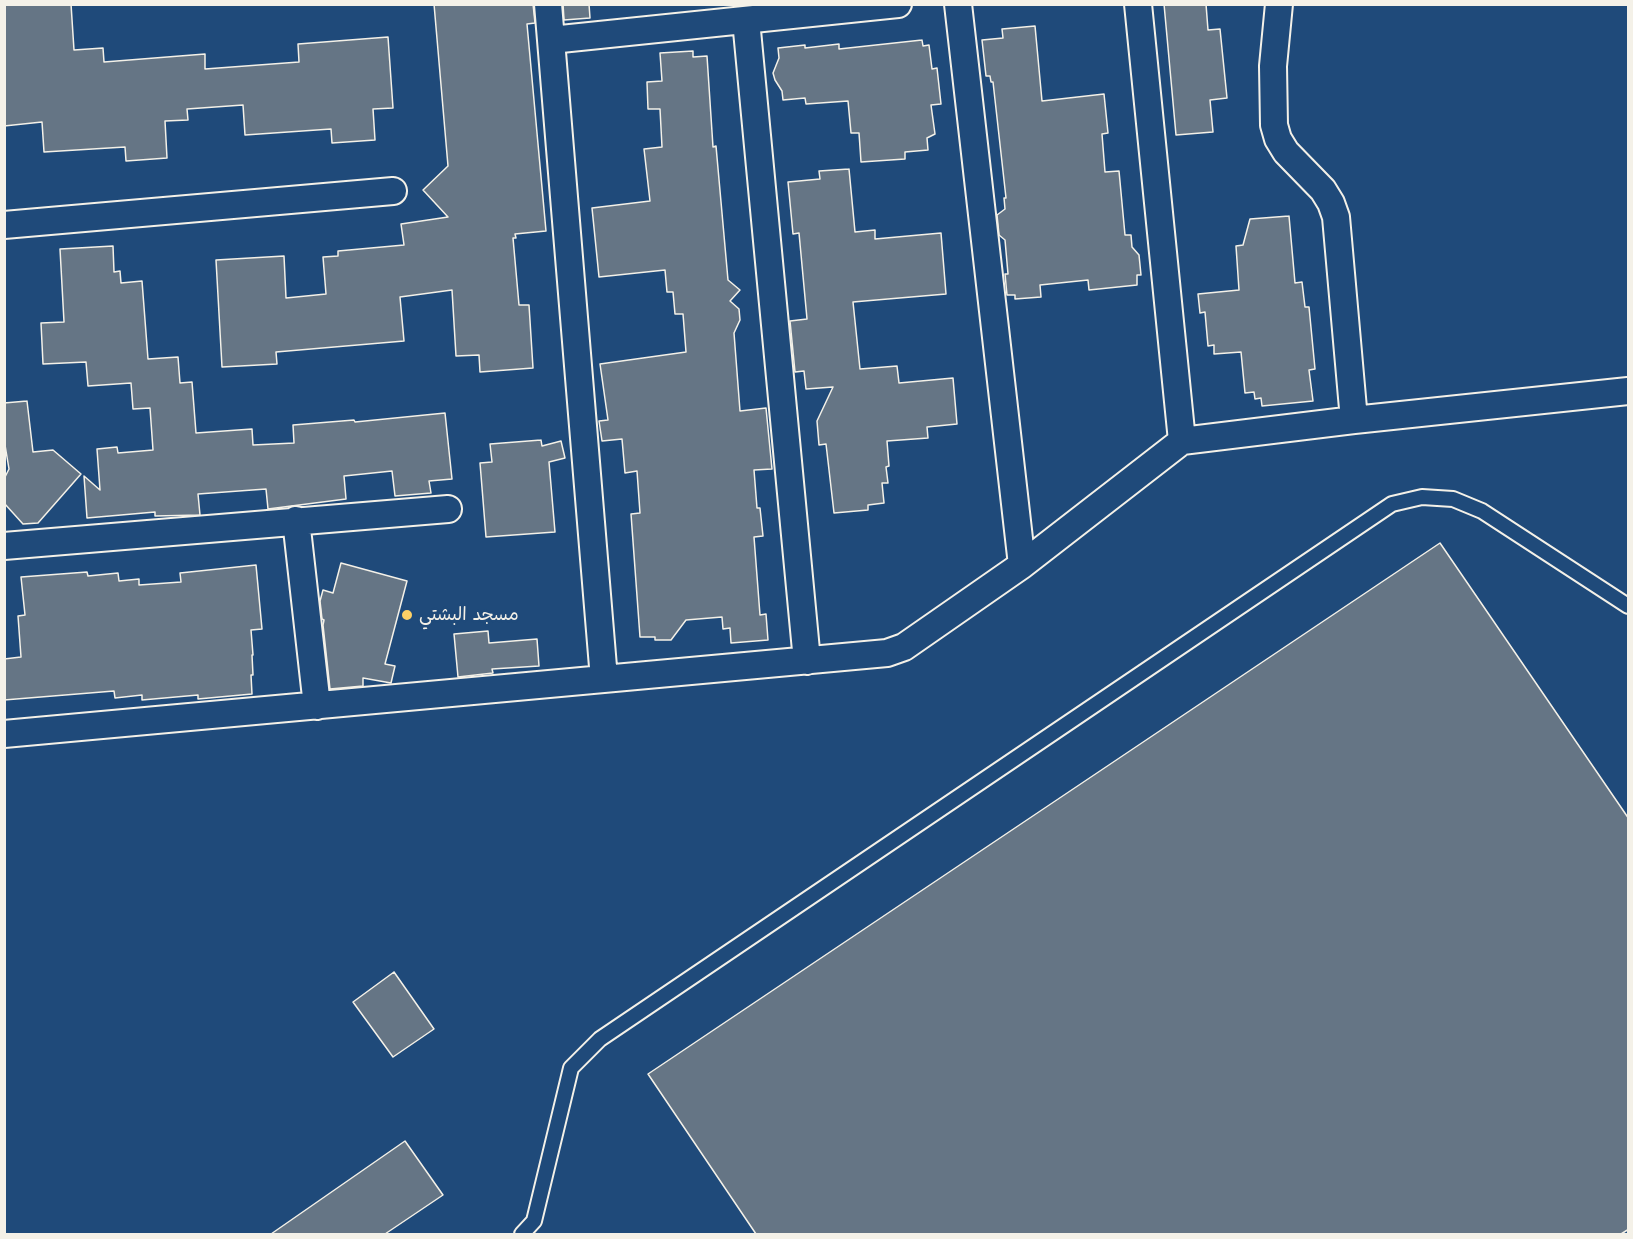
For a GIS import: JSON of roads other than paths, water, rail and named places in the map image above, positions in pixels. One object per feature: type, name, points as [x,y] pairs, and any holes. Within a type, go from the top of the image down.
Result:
[{"type":"street","points":[[548,4],[604,679]]},
{"type":"street","points":[[551,40],[898,4]]},
{"type":"street","points":[[958,4],[1022,565]]},
{"type":"street","points":[[1138,4],[1182,441]]},
{"type":"street","points":[[1279,4],[1274,57],[1274,125],[1278,139],[1286,152],[1323,190],[1336,217],[1354,420]]},
{"type":"street","points":[[746,20],[807,661]]},
{"type":"street","points":[[4,225],[393,191]]},
{"type":"street","points":[[4,734],[887,653],[904,647],[1022,565],[1182,441],[1629,391]]},
{"type":"street","points":[[4,546],[448,509]]},
{"type":"street","points":[[297,520],[317,706]]},
{"type":"lane","points":[[522,1234],[534,1221],[571,1068],[600,1039],[1392,504],[1422,497],[1453,499],[1482,511],[1629,606]]},
{"type":"place","name":"مسجد البشتي","points":[[407,615]]}]
